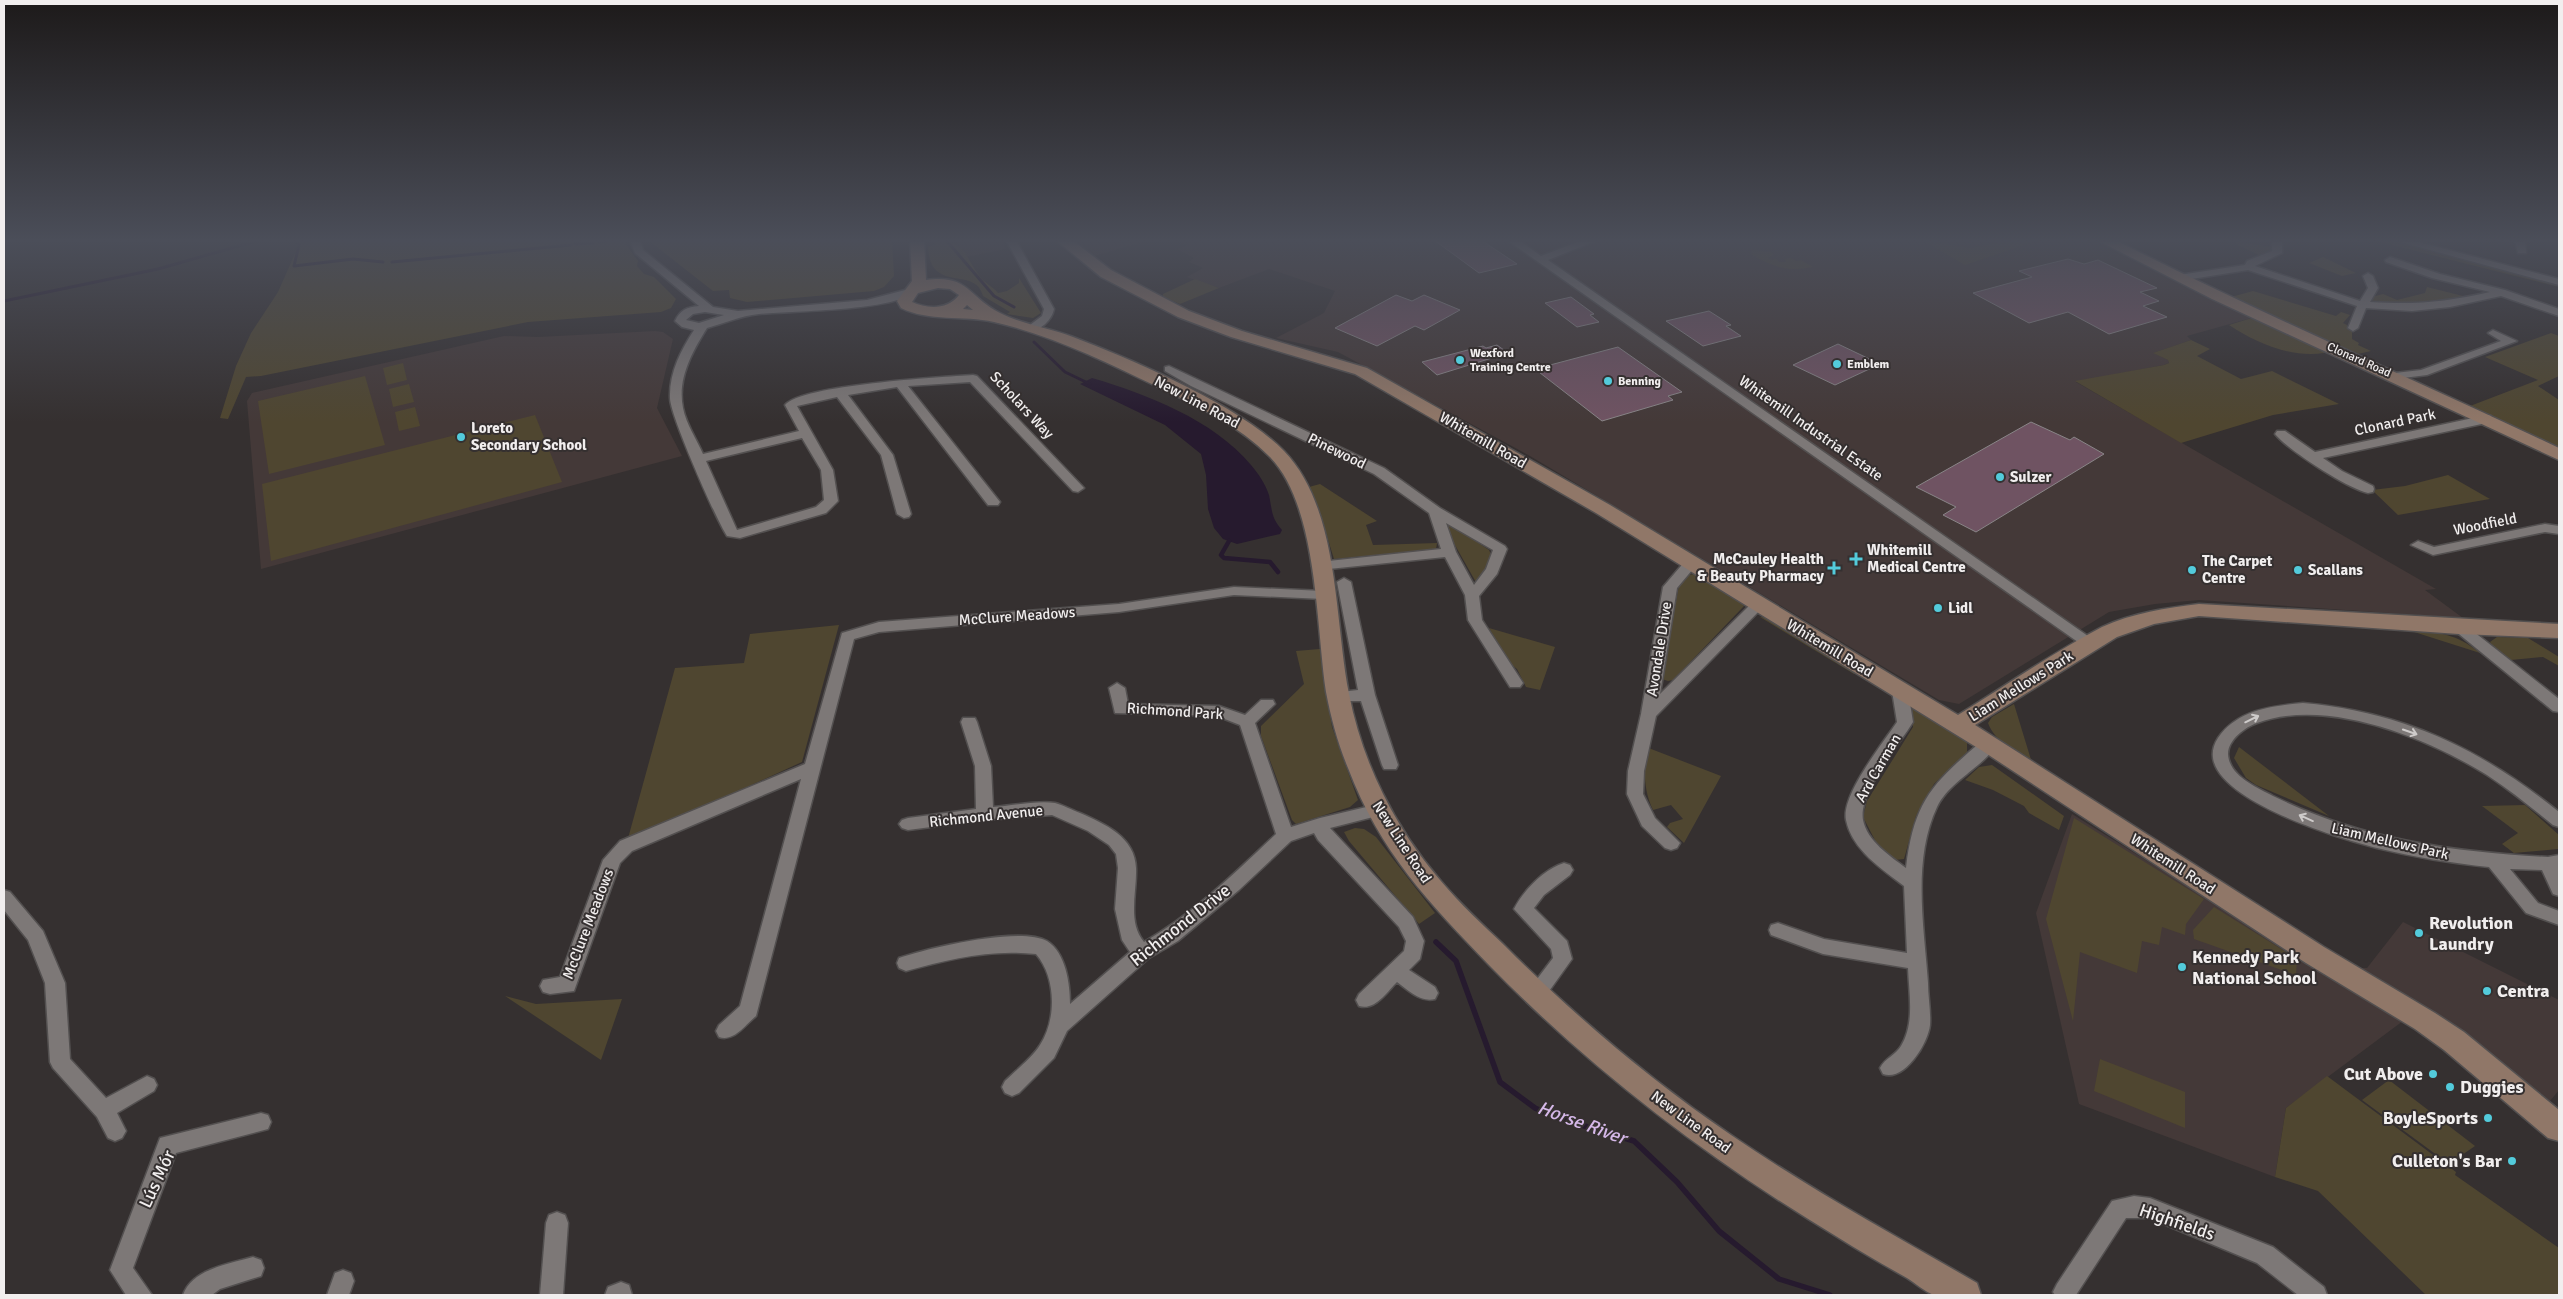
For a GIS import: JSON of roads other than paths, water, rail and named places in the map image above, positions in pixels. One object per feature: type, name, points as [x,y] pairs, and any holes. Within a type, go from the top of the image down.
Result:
[{"type":"street","points":[[694,301],[691,311],[680,319],[681,323],[688,326],[703,325]]},
{"type":"street","points":[[700,301],[715,313]]},
{"type":"street","points":[[691,311],[738,314],[879,301]]},
{"type":"street","points":[[905,301],[912,308]]},
{"type":"street","points":[[940,311],[958,305],[962,301]]},
{"type":"street","name":"New Line Road","points":[[972,301],[996,318]]},
{"type":"street","points":[[1031,328],[1050,313],[1044,301]]},
{"type":"street","name":"Whitemill Road","points":[[1158,301],[1219,328],[1332,359],[1361,371],[1571,490],[1989,744],[2307,950],[2432,1026],[2454,1041],[2559,1128]]},
{"type":"street","name":"Whitemill Industrial Estate","points":[[1598,301],[2090,644]]},
{"type":"street","name":"Clonard Road","points":[[2229,301],[2487,419],[2559,455]]},
{"type":"street","points":[[2350,301],[2363,305],[2412,308],[2465,301]]},
{"type":"street","points":[[2353,328],[2354,319],[2366,301]]},
{"type":"street","points":[[2525,301],[2559,313]]},
{"type":"street","points":[[874,302],[912,308]]},
{"type":"street","name":"New Line Road","points":[[912,308],[996,318],[1031,328],[1113,359],[1215,409],[1242,426],[1287,465],[1300,491],[1312,523],[1338,697],[1360,772],[1378,810],[1427,883],[1535,995],[1670,1108],[1757,1170],[1964,1295]]},
{"type":"street","points":[[715,313],[703,325],[688,347],[675,385],[677,410],[700,460],[806,433]]},
{"type":"street","points":[[688,326],[688,347]]},
{"type":"street","points":[[2395,376],[2422,373],[2510,341],[2493,333]]},
{"type":"street","name":"Pinewood","points":[[1169,369],[1195,384],[1233,400],[1379,471],[1435,511],[1500,549],[1496,564],[1486,581],[1472,594]]},
{"type":"street","name":"Scholars Way","points":[[700,460],[732,532],[740,534],[821,510],[831,501],[827,470],[791,404],[839,391],[899,382],[972,378],[1078,488]]},
{"type":"street","points":[[899,382],[993,502]]},
{"type":"street","points":[[839,391],[887,455],[904,514]]},
{"type":"street","points":[[1215,409],[1233,400]]},
{"type":"street","name":"Clonard Park","points":[[2310,457],[2487,419]]},
{"type":"street","points":[[2282,434],[2310,457],[2337,474],[2368,489]]},
{"type":"street","points":[[1435,511],[1450,552],[1472,594],[1475,620],[1515,683]]},
{"type":"street","name":"Woodfield","points":[[2418,545],[2433,551],[2545,528],[2559,530]]},
{"type":"street","points":[[1319,566],[1450,552]]},
{"type":"street","name":"Avondale Drive","points":[[1671,843],[1648,822],[1635,794],[1636,771],[1649,714],[1670,587],[1691,563]]},
{"type":"street","points":[[1344,582],[1367,695],[1390,764]]},
{"type":"street","name":"McClure Meadows","points":[[726,1031],[749,1010],[847,636],[855,632],[987,617],[1119,608],[1234,591],[1323,595]]},
{"type":"street","name":"Avondale Drive","points":[[1649,714],[1758,604]]},
{"type":"street","name":"Liam Mellows Park","points":[[1958,725],[2090,644],[2133,622],[2165,614],[2199,610],[2459,627],[2559,630]]},
{"type":"street","points":[[2459,627],[2559,707]]},
{"type":"street","name":"Richmond Park","points":[[1117,688],[1120,709],[1219,710],[1247,722]]},
{"type":"street","name":"Ard Carman","points":[[1900,691],[1905,722],[1856,800],[1854,819],[1863,839],[1885,862],[1913,883]]},
{"type":"street","points":[[1338,697],[1367,695]]},
{"type":"street","points":[[1267,704],[1247,722],[1286,836]]},
{"type":"street","name":"Liam Mellows Park","points":[[2559,821],[2493,771],[2439,742],[2350,715],[2308,710],[2268,712],[2244,723],[2226,738],[2220,749],[2220,761],[2235,780],[2256,795],[2322,825],[2412,848],[2495,862],[2554,863],[2559,889]]},
{"type":"street","points":[[969,722],[984,766],[985,814]]},
{"type":"street","points":[[1890,1068],[1908,1054],[1920,1026],[1913,883],[1918,839],[1930,804],[1951,777],[1989,744]]},
{"type":"street","name":"McClure Meadows","points":[[550,986],[568,985],[612,860],[626,846],[813,768]]},
{"type":"street","name":"Richmond Avenue","points":[[908,824],[985,814],[1053,809],[1094,826],[1115,840],[1125,852],[1127,868],[1124,908],[1131,940],[1142,953]]},
{"type":"street","name":"Richmond Drive","points":[[1012,1086],[1047,1052],[1060,1025],[1142,953],[1171,936],[1233,885],[1286,836],[1320,824],[1378,810]]},
{"type":"street","points":[[1320,824],[1324,835],[1393,907],[1413,932],[1416,949],[1413,954],[1366,1000]]},
{"type":"street","points":[[2495,862],[2532,908],[2559,918]]},
{"type":"street","points":[[1535,995],[1563,959],[1560,946],[1524,909],[1538,890],[1564,870]]},
{"type":"street","points":[[4,897],[36,936],[55,983],[60,1062],[104,1110],[115,1131]]},
{"type":"street","points":[[1778,930],[1823,946],[1916,962]]},
{"type":"street","points":[[906,963],[965,947],[986,944],[1041,946],[1054,960],[1059,979],[1060,1025]]},
{"type":"street","points":[[1396,971],[1428,993]]},
{"type":"street","points":[[104,1110],[147,1084]]},
{"type":"street","name":"Lús Mór","points":[[140,1295],[121,1270],[168,1146],[261,1122]]},
{"type":"street","name":"Highfields","points":[[2066,1292],[2120,1208],[2134,1206],[2150,1208],[2265,1255],[2316,1295]]},
{"type":"street","points":[[551,1295],[557,1223]]},
{"type":"street","points":[[194,1295],[214,1279],[253,1268]]},
{"type":"waterway","points":[[1002,301],[1014,307]]},
{"type":"waterway","points":[[1034,342],[1065,372],[1090,384]]},
{"type":"waterway","points":[[1229,541],[1221,555],[1224,558],[1270,562],[1278,572]]},
{"type":"waterway","name":"Horse River","points":[[1436,942],[1456,961],[1500,1082],[1535,1108],[1555,1117],[1634,1141],[1677,1182],[1719,1231],[1779,1279],[1830,1295]]},
{"type":"place","name":"Wexford Training Centre","points":[[1460,360]]},
{"type":"place","name":"Emblem","points":[[1837,364]]},
{"type":"place","name":"Benning","points":[[1608,381]]},
{"type":"place","name":"Loreto Secondary School","points":[[461,437]]},
{"type":"place","name":"Sulzer","points":[[2000,477]]},
{"type":"place","name":"Whitemill Medical Centre","points":[[1856,559]]},
{"type":"place","name":"McCauley Health & Beauty Pharmacy","points":[[1834,568]]},
{"type":"place","name":"The Carpet Centre","points":[[2192,570]]},
{"type":"place","name":"Scallans","points":[[2298,570]]},
{"type":"place","name":"Lidl","points":[[1938,608]]},
{"type":"place","name":"Revolution Laundry","points":[[2419,933]]},
{"type":"place","name":"Kennedy Park National School","points":[[2182,967]]},
{"type":"place","name":"Centra","points":[[2487,991]]},
{"type":"place","name":"Cut Above","points":[[2433,1074]]},
{"type":"place","name":"Duggies","points":[[2450,1087]]},
{"type":"place","name":"BoyleSports","points":[[2488,1118]]},
{"type":"place","name":"Culleton's Bar","points":[[2512,1161]]}]
